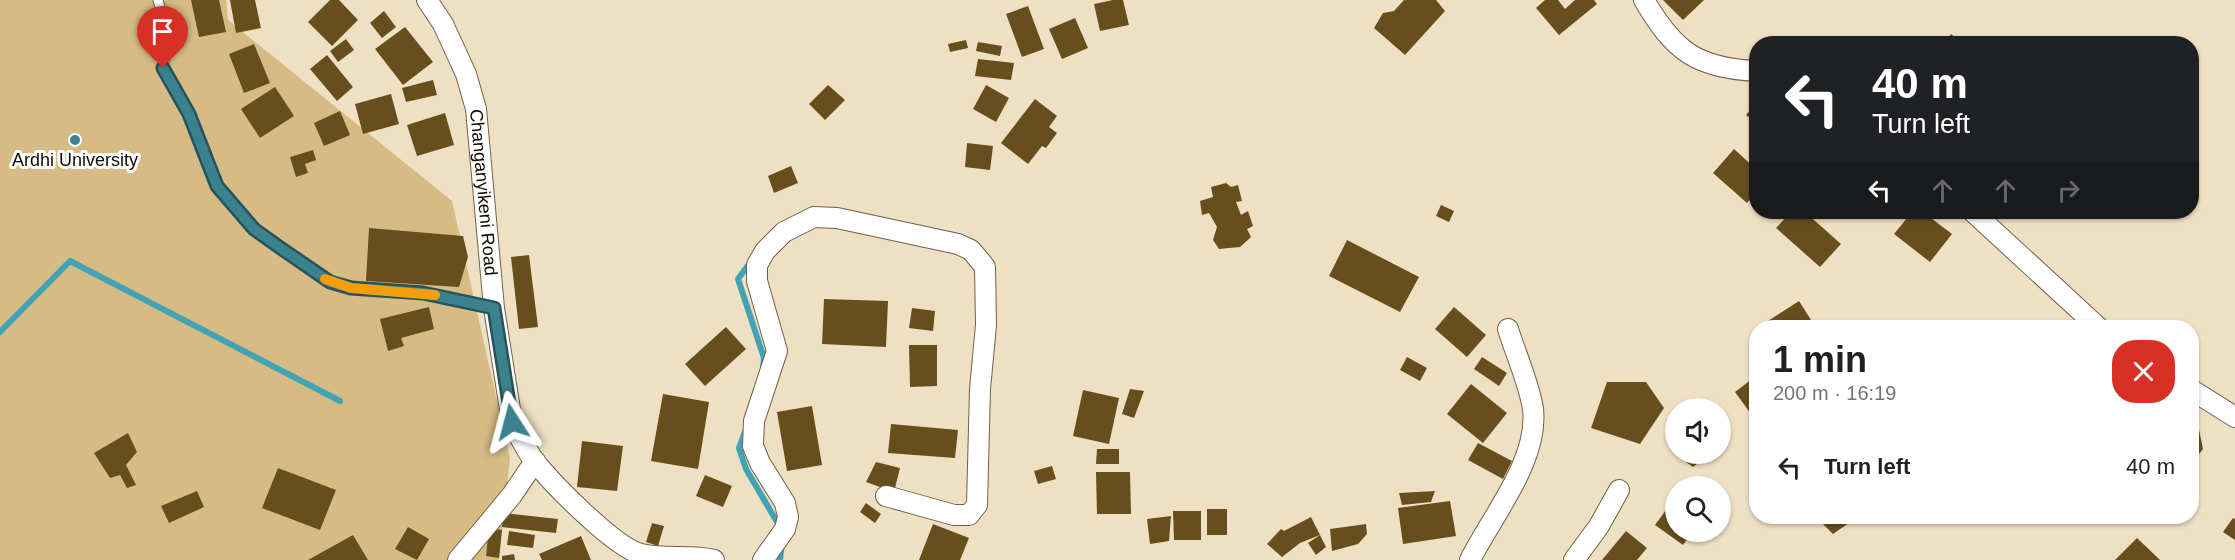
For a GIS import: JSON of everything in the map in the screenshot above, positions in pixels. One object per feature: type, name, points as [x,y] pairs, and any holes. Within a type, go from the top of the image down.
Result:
[{"type":"street","name":"Changanyikeni Road","points":[[427,0],[442,24],[466,74],[476,109],[494,308],[512,422],[535,461],[553,482],[623,547],[639,554],[662,558],[714,560]]},
{"type":"street","points":[[1644,0],[1663,32],[1694,58],[1710,65],[1749,70]]},
{"type":"street","points":[[763,560],[785,530],[788,517],[785,503],[760,463],[753,446],[754,421],[777,351],[757,281],[757,266],[765,251],[784,232],[814,217],[837,218],[958,244],[971,250],[985,267],[986,325],[980,390],[977,505],[969,515],[954,515],[886,496]]},
{"type":"street","points":[[1981,219],[2090,320]]},
{"type":"street","points":[[1470,560],[1514,482],[1532,439],[1533,408],[1508,329]]},
{"type":"street","points":[[2199,394],[2235,417]]},
{"type":"street","points":[[458,560],[513,495],[535,461]]},
{"type":"street","points":[[1574,560],[1599,526],[1619,490]]},
{"type":"lane","points":[[158,0],[168,37],[163,68],[189,114],[217,186],[254,229],[330,282],[351,288],[376,291],[423,293],[494,308]]},
{"type":"shaded area","points":[[0,0],[226,0],[228,20],[452,201],[510,458],[499,560],[0,560]]},
{"type":"building","points":[[191,0],[219,0],[226,32],[199,37]]},
{"type":"building","points":[[230,0],[255,0],[261,28],[236,33]]},
{"type":"building","points":[[330,0],[339,0],[358,20],[332,46],[308,22]]},
{"type":"building","points":[[1123,0],[1129,25],[1100,31],[1094,4]]},
{"type":"building","points":[[1404,0],[1436,0],[1445,11],[1405,55],[1374,28],[1383,13],[1394,11]]},
{"type":"building","points":[[1545,0],[1558,0],[1565,9],[1575,0],[1594,0],[1597,4],[1559,35],[1536,8]]},
{"type":"building","points":[[1663,0],[1704,0],[1683,20]]},
{"type":"building","points":[[1028,6],[1044,49],[1022,57],[1006,14]]},
{"type":"building","points":[[384,11],[396,27],[382,38],[370,23]]},
{"type":"building","points":[[1075,18],[1088,48],[1062,59],[1049,29]]},
{"type":"building","points":[[405,27],[433,62],[403,85],[375,49]]},
{"type":"building","points":[[346,39],[354,50],[338,62],[330,51]]},
{"type":"building","points":[[966,40],[968,48],[950,52],[948,44]]},
{"type":"building","points":[[978,42],[1002,46],[1000,56],[976,51]]},
{"type":"building","points":[[254,44],[270,83],[244,93],[229,54]]},
{"type":"building","points":[[327,55],[353,87],[337,101],[310,69]]},
{"type":"building","points":[[978,59],[1014,63],[1011,80],[975,76]]},
{"type":"building","points":[[433,80],[437,95],[406,102],[402,88]]},
{"type":"building","points":[[828,85],[845,100],[825,120],[809,104]]},
{"type":"building","points":[[986,85],[1009,98],[996,122],[973,109]]},
{"type":"building","points":[[275,87],[294,116],[260,138],[241,109]]},
{"type":"building","points":[[391,94],[399,124],[363,134],[355,104]]},
{"type":"building","points":[[1035,99],[1057,116],[1049,127],[1057,133],[1046,148],[1042,146],[1028,164],[1001,143]]},
{"type":"building","points":[[340,111],[350,135],[324,146],[314,123]]},
{"type":"building","points":[[445,113],[454,145],[417,156],[407,125]]},
{"type":"building","points":[[967,143],[993,146],[990,170],[965,167]]},
{"type":"building","points":[[1734,149],[1749,163],[1749,201],[1747,203],[1713,173]]},
{"type":"building","points":[[313,150],[316,160],[305,164],[308,173],[296,177],[290,157]]},
{"type":"building","points":[[791,166],[798,183],[774,193],[768,176]]},
{"type":"building","points":[[1226,183],[1231,187],[1238,185],[1242,201],[1236,202],[1241,215],[1248,211],[1253,226],[1247,229],[1251,237],[1240,247],[1219,249],[1213,240],[1217,227],[1209,213],[1202,215],[1200,201],[1213,197],[1211,187]]},
{"type":"building","points":[[1441,205],[1454,211],[1449,222],[1436,216]]},
{"type":"building","points":[[1784,219],[1813,219],[1841,244],[1820,267],[1776,228]]},
{"type":"building","points":[[1906,219],[1932,219],[1952,234],[1930,262],[1894,234]]},
{"type":"building","points":[[369,228],[463,236],[468,257],[459,287],[366,281]]},
{"type":"building","points":[[1347,240],[1419,277],[1400,312],[1329,276]]},
{"type":"building","points":[[529,255],[538,327],[519,329],[511,257]]},
{"type":"building","points":[[824,299],[888,301],[886,347],[822,344]]},
{"type":"building","points":[[1799,301],[1811,320],[1769,320]]},
{"type":"building","points":[[429,307],[434,329],[401,338],[404,346],[388,351],[380,319]]},
{"type":"building","points":[[1454,307],[1486,335],[1467,357],[1435,329]]},
{"type":"building","points":[[912,308],[935,311],[933,331],[909,328]]},
{"type":"building","points":[[726,327],[746,349],[705,386],[685,364]]},
{"type":"building","points":[[909,345],[937,345],[937,386],[910,387]]},
{"type":"building","points":[[1407,357],[1427,368],[1420,381],[1400,370]]},
{"type":"building","points":[[1482,357],[1507,373],[1499,386],[1474,369]]},
{"type":"building","points":[[1749,381],[1749,411],[1735,392]]},
{"type":"building","points":[[1607,382],[1646,382],[1664,408],[1640,444],[1591,428]]},
{"type":"building","points":[[1471,384],[1507,413],[1483,443],[1447,414]]},
{"type":"building","points":[[1130,389],[1144,391],[1134,418],[1122,414]]},
{"type":"building","points":[[1083,390],[1119,398],[1109,444],[1073,436]]},
{"type":"building","points":[[663,394],[709,402],[698,469],[651,461]]},
{"type":"building","points":[[812,406],[822,465],[787,471],[777,412]]},
{"type":"building","points":[[891,424],[958,430],[955,458],[888,453]]},
{"type":"building","points":[[2199,430],[2203,449],[2199,454]]},
{"type":"building","points":[[128,433],[137,452],[126,465],[136,485],[127,488],[120,475],[110,478],[94,453]]},
{"type":"building","points":[[582,441],[623,446],[617,491],[577,487]]},
{"type":"building","points":[[1478,443],[1512,461],[1503,479],[1468,460]]},
{"type":"building","points":[[1097,449],[1119,449],[1119,464],[1096,464]]},
{"type":"building","points":[[876,462],[900,468],[894,492],[866,482]]},
{"type":"building","points":[[1052,466],[1056,479],[1038,484],[1034,471]]},
{"type":"building","points":[[278,468],[336,490],[320,530],[262,508]]},
{"type":"building","points":[[1096,472],[1130,472],[1131,514],[1097,514]]},
{"type":"building","points":[[705,475],[732,486],[723,507],[696,496]]},
{"type":"building","points":[[197,491],[204,507],[169,523],[161,506]]},
{"type":"building","points":[[1435,491],[1431,502],[1402,505],[1399,493]]},
{"type":"building","points":[[1450,501],[1456,536],[1403,544],[1398,508]]},
{"type":"building","points":[[866,503],[881,514],[875,523],[860,512]]},
{"type":"building","points":[[1207,509],[1227,509],[1227,535],[1207,535]]},
{"type":"building","points":[[1173,511],[1201,511],[1201,540],[1174,540]]},
{"type":"building","points":[[1665,511],[1665,532],[1655,525]]},
{"type":"building","points":[[503,513],[558,519],[556,533],[502,527]]},
{"type":"building","points":[[1171,516],[1169,541],[1150,544],[1147,519]]},
{"type":"building","points":[[1311,517],[1320,535],[1300,543],[1282,557],[1267,544],[1281,529],[1284,531]]},
{"type":"building","points":[[2233,518],[2235,519],[2235,540],[2223,532]]},
{"type":"building","points":[[652,523],[664,526],[658,546],[646,542]]},
{"type":"building","points":[[933,524],[969,538],[960,560],[919,560]]},
{"type":"building","points":[[1366,524],[1367,534],[1358,544],[1332,551],[1330,529]]},
{"type":"building","points":[[1823,524],[1847,524],[1833,534]]},
{"type":"building","points":[[408,527],[429,539],[417,560],[395,549]]},
{"type":"building","points":[[489,528],[502,530],[499,558],[486,556]]},
{"type":"building","points":[[509,531],[535,535],[533,548],[507,545]]},
{"type":"building","points":[[1626,531],[1647,548],[1637,560],[1602,560]]},
{"type":"building","points":[[353,535],[368,560],[308,560]]},
{"type":"building","points":[[1320,535],[1326,547],[1316,555],[1308,543]]},
{"type":"building","points":[[581,536],[591,560],[542,560],[539,554]]},
{"type":"building","points":[[2137,538],[2160,560],[2115,560]]},
{"type":"building","points":[[514,554],[515,560],[502,560],[502,556]]},
{"type":"waterway","points":[[752,260],[738,279],[764,358],[763,367]]},
{"type":"waterway","points":[[0,332],[70,261],[340,401]]},
{"type":"waterway","points":[[746,429],[739,448],[746,469],[780,527]]},
{"type":"waterway","points":[[780,560],[782,543]]},
{"type":"slow traffic","points":[[325,279],[351,288],[435,295]]},
{"type":"place","name":"Ardhi University","points":[[75,140]]},
{"type":"route","points":[[163,68],[189,114],[207,165],[225,198],[254,229],[310,270],[330,282],[351,288],[392,293],[423,293],[494,308],[512,422]]}]
